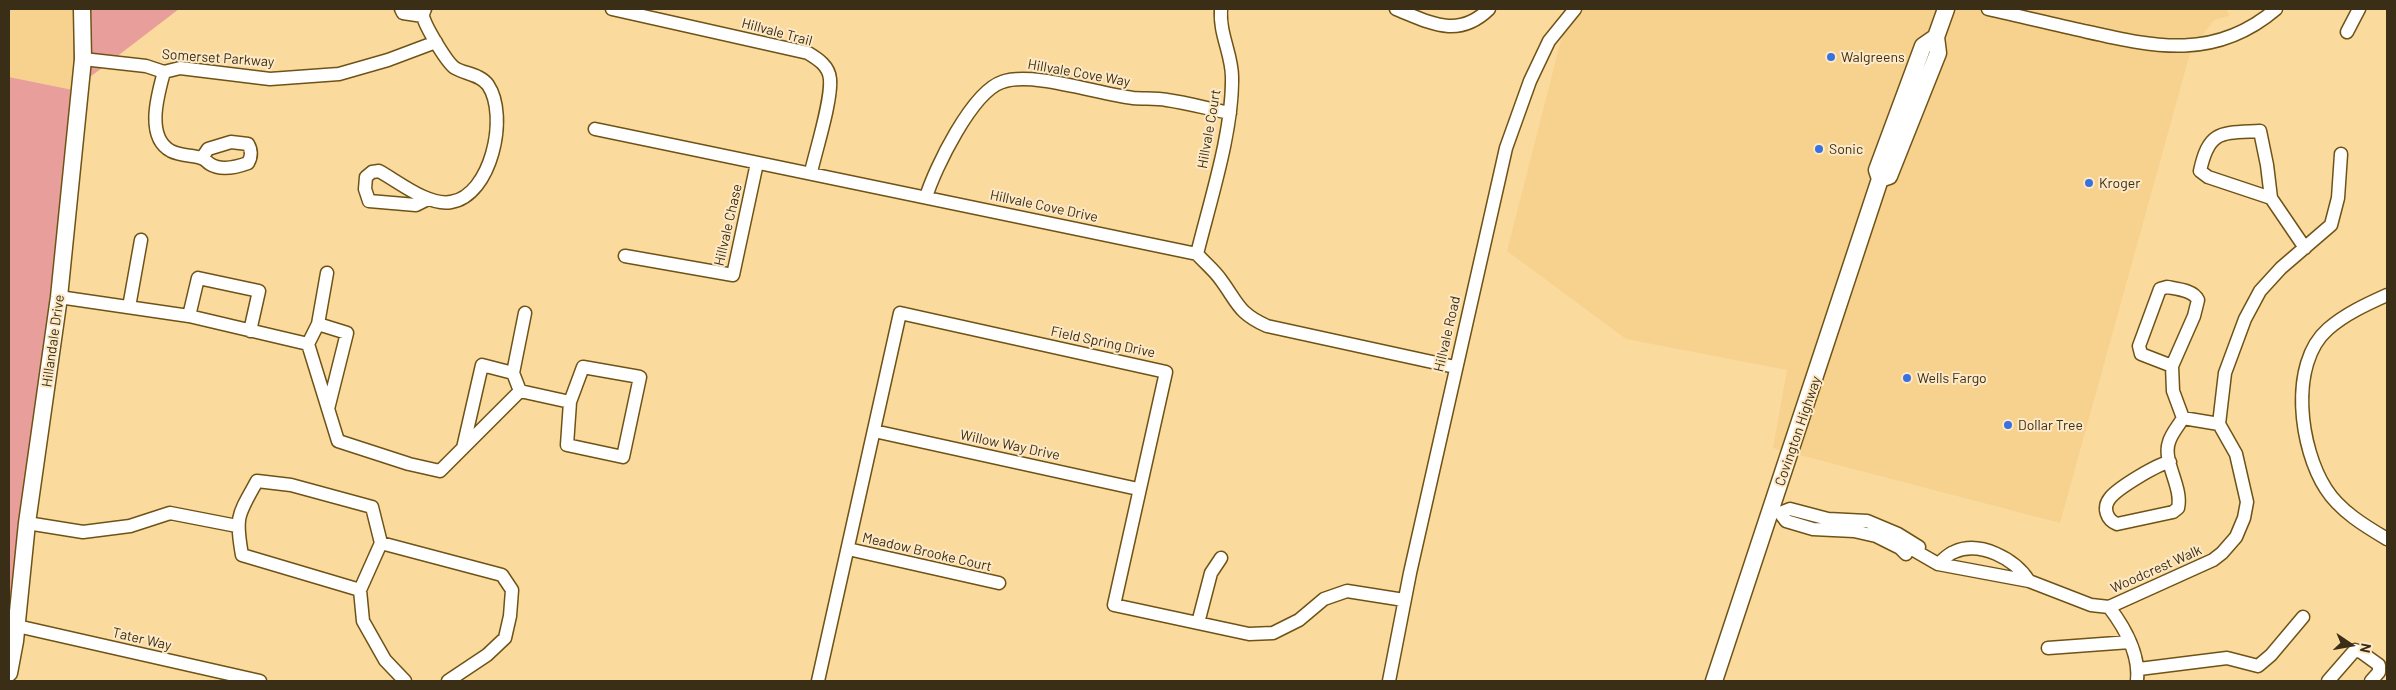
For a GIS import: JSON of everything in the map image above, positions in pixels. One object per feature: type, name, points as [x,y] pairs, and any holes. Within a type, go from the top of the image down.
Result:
[{"type":"main road","name":"Hillandale Drive","points":[[9,673],[17,626],[27,523],[59,297],[83,59],[82,9]]},
{"type":"main road","name":"Covington Highway","points":[[1714,681],[1776,512],[1880,180],[1889,176],[1938,52],[1936,37],[1946,9]]},
{"type":"street","points":[[401,9],[403,13],[424,13],[436,42],[454,68],[474,75],[488,84],[494,101],[496,137],[484,175],[466,197],[452,202],[439,203],[428,200]]},
{"type":"street","name":"Hillvale Trail","points":[[612,9],[808,53],[822,62],[830,78],[829,96],[811,172]]},
{"type":"street","name":"Hillvale Court","points":[[1197,254],[1230,113],[1232,75],[1221,31],[1221,9]]},
{"type":"street","points":[[1396,9],[1437,25],[1456,26],[1471,23],[1490,9]]},
{"type":"street","name":"Hillvale Road","points":[[1389,681],[1404,600],[1455,366],[1506,148],[1530,80],[1548,41],[1575,9]]},
{"type":"street","points":[[1988,9],[2130,42],[2161,47],[2203,44],[2225,38],[2251,27],[2276,9]]},
{"type":"street","points":[[2347,32],[2359,9]]},
{"type":"street","name":"Somerset Parkway","points":[[83,59],[146,66],[164,72],[180,68],[270,79],[339,74],[388,60],[436,42]]},
{"type":"street","points":[[164,72],[155,120],[160,142],[169,150],[179,154],[202,158]]},
{"type":"street","name":"Hillvale Cove Way","points":[[926,197],[932,176],[967,116],[983,95],[1000,82],[1020,78],[1132,98],[1165,99],[1230,113]]},
{"type":"street","name":"Hillvale Cove Drive","points":[[595,129],[758,163],[811,172],[1197,254]]},
{"type":"street","points":[[2271,198],[2208,177],[2200,171],[2204,153],[2210,141],[2227,133],[2260,132],[2268,165],[2271,198],[2305,248]]},
{"type":"street","points":[[2183,418],[2220,424],[2225,373],[2245,319],[2260,291],[2280,268],[2323,235],[2335,217],[2341,154]]},
{"type":"street","name":"Hillvale Chase","points":[[625,256],[734,275],[758,163]]},
{"type":"street","points":[[129,307],[142,240]]},
{"type":"street","points":[[1197,254],[1221,279],[1238,307],[1251,318],[1267,326],[1455,366]]},
{"type":"street","points":[[327,273],[318,324],[308,344],[338,441],[408,464],[440,470],[520,391]]},
{"type":"street","points":[[189,316],[198,278],[259,291],[250,331]]},
{"type":"street","points":[[2172,366],[2141,354],[2139,346],[2160,289],[2167,287],[2184,290],[2196,296],[2198,300],[2194,316],[2172,366],[2173,391],[2183,418]]},
{"type":"street","points":[[2387,295],[2363,306],[2327,329],[2310,357],[2302,386],[2305,436],[2326,490],[2351,516],[2387,539]]},
{"type":"street","points":[[59,297],[189,316],[308,344]]},
{"type":"street","points":[[520,391],[513,373],[525,312]]},
{"type":"street","name":"Field Spring Drive","points":[[818,681],[900,313],[1166,372],[1138,489],[1114,605],[1248,634],[1273,633],[1299,620],[1324,599],[1347,591],[1404,600]]},
{"type":"street","points":[[318,324],[347,333],[328,409]]},
{"type":"street","points":[[463,448],[482,365],[513,373]]},
{"type":"street","points":[[583,367],[640,377],[623,457],[567,445],[570,402],[583,367]]},
{"type":"street","points":[[520,391],[570,402]]},
{"type":"street","points":[[2170,462],[2149,470],[2110,499],[2106,508],[2107,516],[2111,522],[2117,524],[2173,512],[2178,508],[2180,499],[2168,453],[2168,442],[2183,418]]},
{"type":"street","name":"Woodcrest Walk","points":[[1776,512],[1786,521],[1813,529],[1860,532],[1876,536],[1897,542],[1908,556],[1925,557],[1938,564],[2029,581],[2091,605],[2108,607],[2213,560],[2236,537],[2244,518],[2247,502],[2236,454],[2220,424]]},
{"type":"street","name":"Willow Way Drive","points":[[874,431],[1138,489]]},
{"type":"street","points":[[360,590],[242,555],[237,526],[241,509],[257,481],[291,485],[372,507],[381,543],[360,590],[363,621],[385,660],[404,681]]},
{"type":"street","points":[[27,523],[83,532],[130,526],[170,513],[237,526]]},
{"type":"street","points":[[381,543],[502,575],[512,590],[510,616],[505,638],[487,655],[448,681]]},
{"type":"street","name":"Woodcrest Walk","points":[[1938,564],[1954,552],[1980,548],[2014,564],[2029,581]]},
{"type":"street","name":"Meadow Brooke Court","points":[[848,549],[999,584]]},
{"type":"street","points":[[1198,623],[1211,573],[1221,558]]},
{"type":"street","name":"Woodcrest Walk","points":[[2108,607],[2121,622],[2130,642],[2138,675],[2227,658],[2258,666],[2271,655],[2303,617]]},
{"type":"street","name":"Tater Way","points":[[17,626],[260,681]]},
{"type":"street","points":[[2048,648],[2130,642]]},
{"type":"street","points":[[2328,681],[2356,650],[2379,666],[2379,672],[2371,681]]},
{"type":"shaded area","points":[[9,9],[73,9],[73,90],[9,77]]},
{"type":"shaded area","points":[[73,9],[179,9],[73,90]]},
{"type":"shaded area","points":[[1582,9],[2227,9],[2229,16],[2214,20],[2191,50],[2060,523],[1773,448],[1787,370],[1626,339],[1507,251],[1563,32]]},
{"type":"shaded area","points":[[9,77],[73,90],[9,664]]},
{"type":"place","name":"Walgreens","points":[[1831,57]]},
{"type":"place","name":"Sonic","points":[[1819,149]]},
{"type":"place","name":"Kroger","points":[[2089,183]]},
{"type":"place","name":"Wells Fargo","points":[[1907,378]]},
{"type":"place","name":"Dollar Tree","points":[[2008,425]]}]
